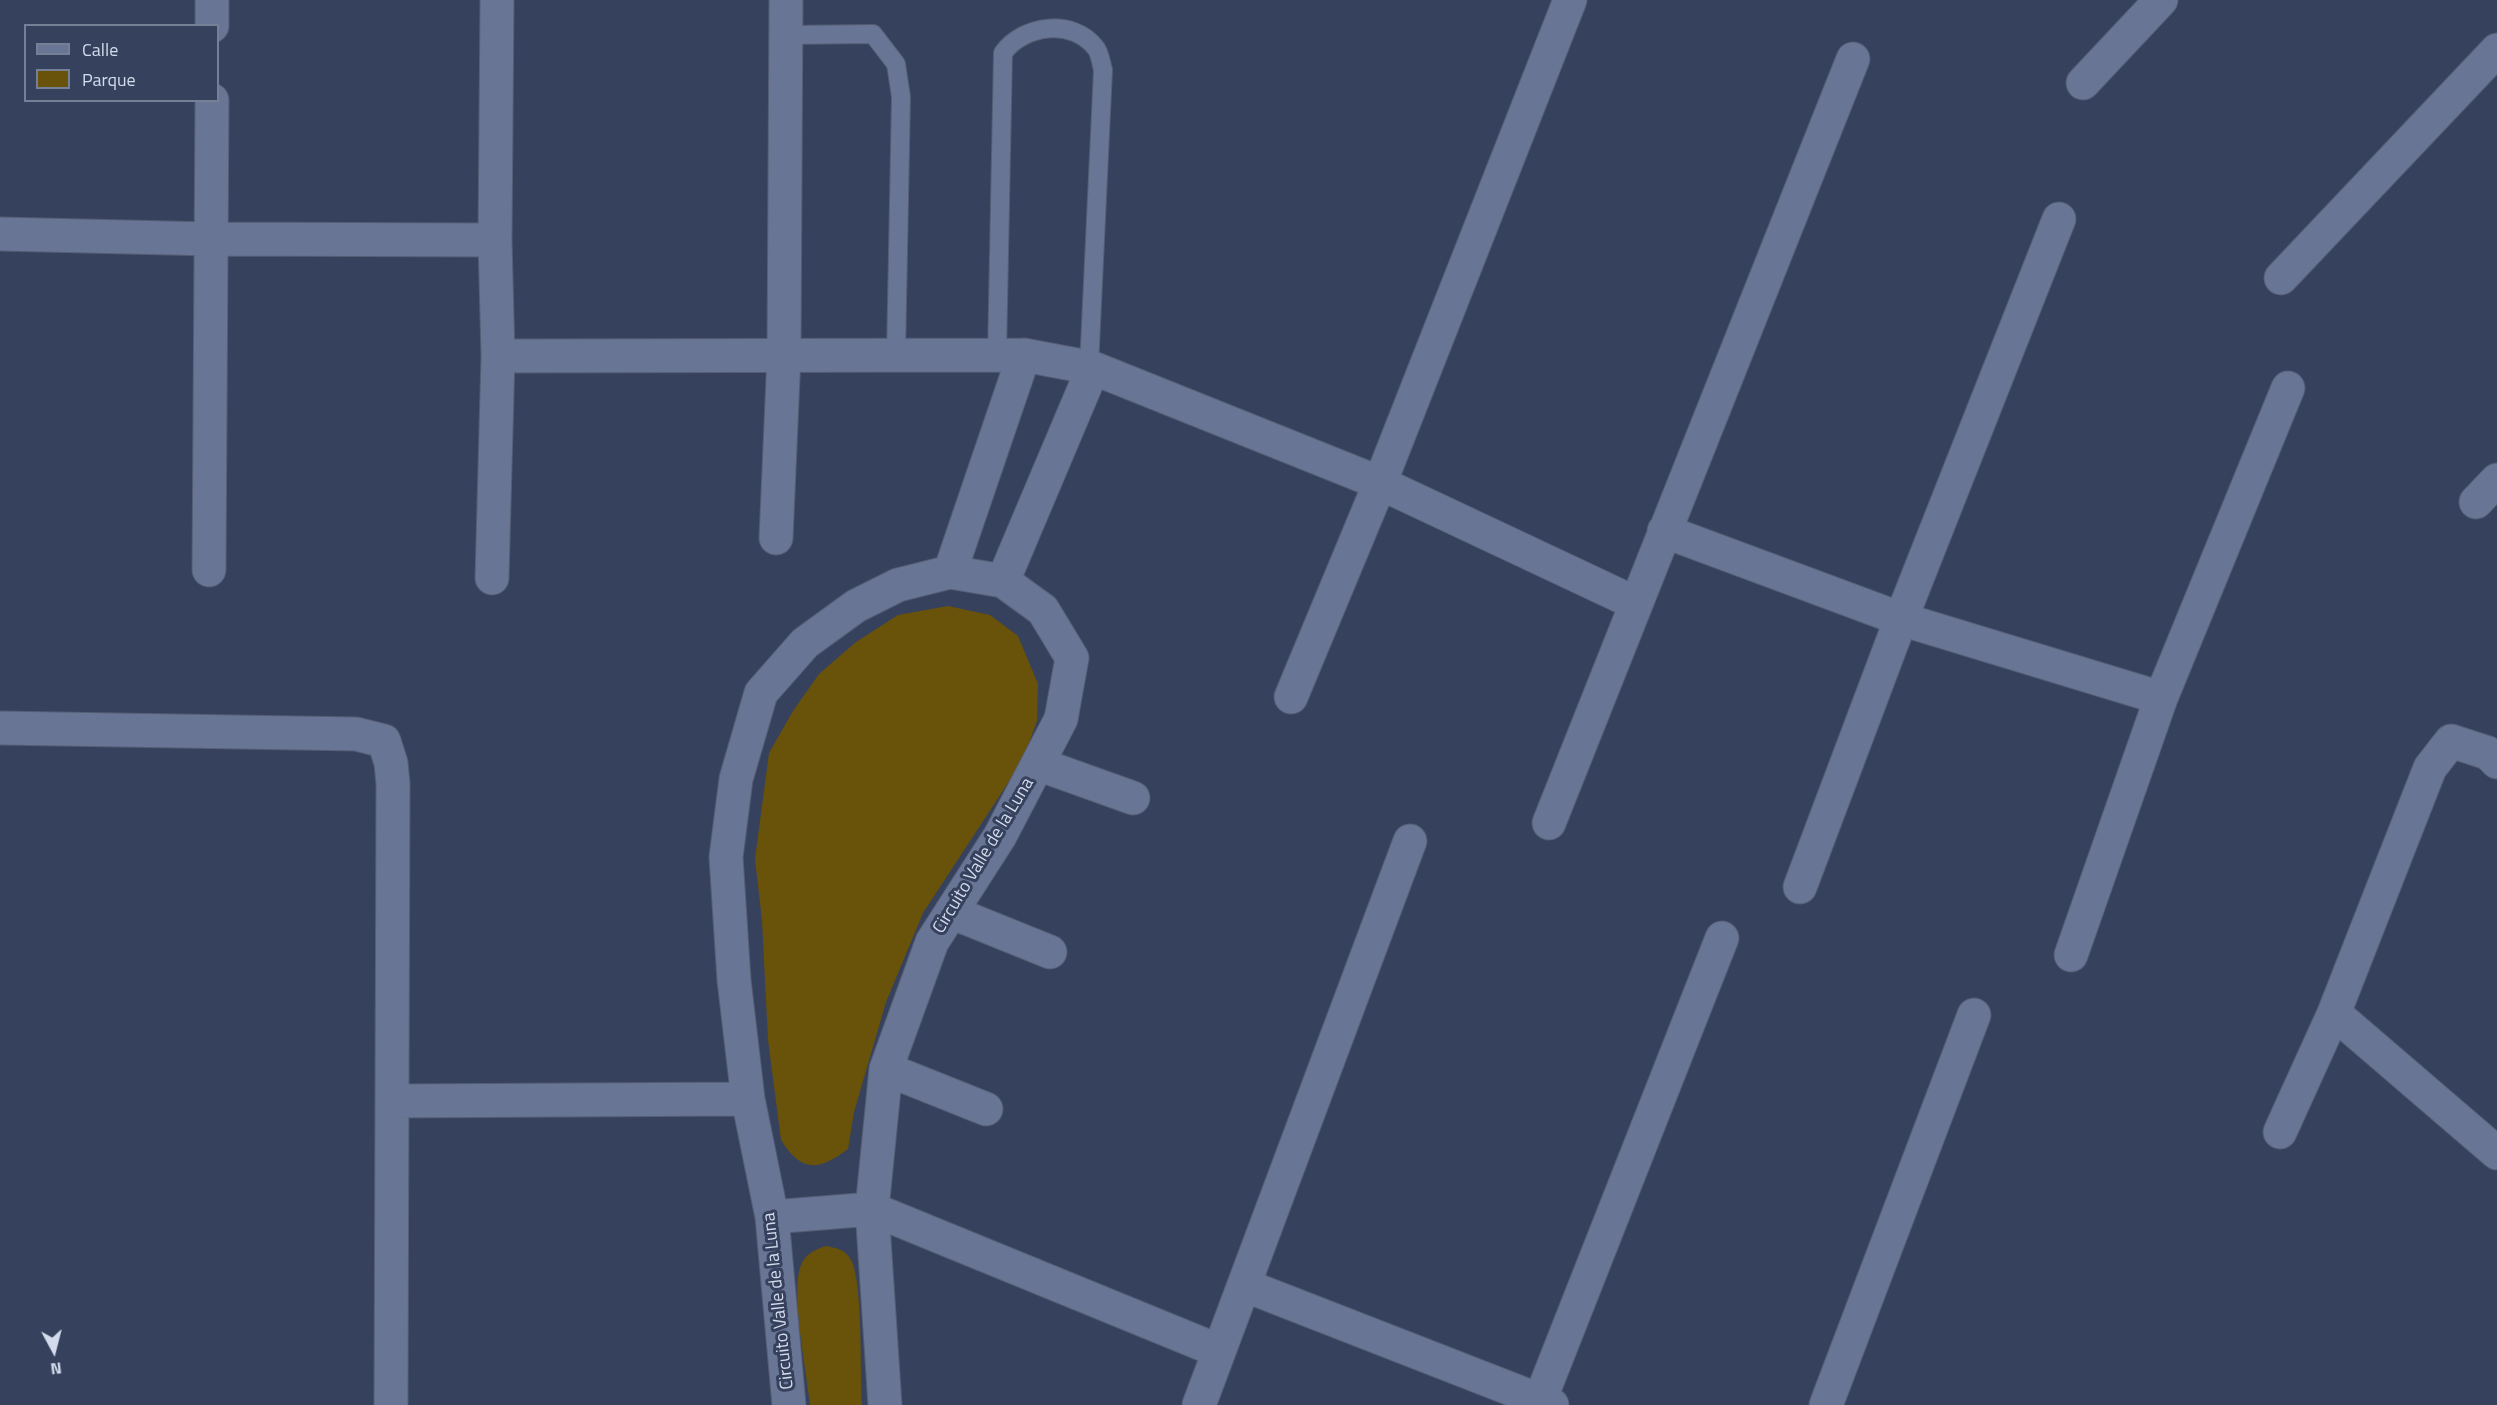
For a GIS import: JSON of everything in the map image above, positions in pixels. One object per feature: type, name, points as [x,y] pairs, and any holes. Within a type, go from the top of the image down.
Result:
[{"type":"street","points":[[212,0],[212,24]]},
{"type":"street","points":[[492,578],[498,356],[495,240],[497,0]]},
{"type":"street","points":[[776,538],[784,355],[786,0]]},
{"type":"street","points":[[1291,697],[1380,483],[1570,0]]},
{"type":"street","points":[[2083,83],[2161,0]]},
{"type":"street","points":[[2282,278],[2497,50]]},
{"type":"street","points":[[1549,823],[1853,59]]},
{"type":"street","points":[[209,570],[212,102]]},
{"type":"street","points":[[1800,887],[1900,619],[2059,219]]},
{"type":"street","points":[[0,234],[211,239],[495,240]]},
{"type":"street","points":[[498,356],[1010,355],[1091,368],[1380,483],[1635,603]]},
{"type":"street","points":[[950,572],[1010,355]]},
{"type":"street","points":[[1003,581],[1091,368]]},
{"type":"street","points":[[2071,955],[2161,699],[2288,388]]},
{"type":"street","points":[[1664,531],[1900,619],[2161,699]]},
{"type":"street","name":"Circuito Valle de la Luna","points":[[789,1405],[772,1217],[748,1099],[734,980],[726,857],[736,779],[761,693],[805,643],[856,606],[898,585],[950,572],[1003,581],[1044,610],[1072,658],[1061,719],[1000,836],[932,942],[885,1069],[872,1209],[885,1405]]},
{"type":"street","points":[[0,728],[356,734],[384,741],[392,763],[393,784],[392,1405]]},
{"type":"street","points":[[2280,1132],[2334,1013],[2430,768],[2451,741],[2488,753],[2497,762]]},
{"type":"street","points":[[1038,764],[1133,798]]},
{"type":"street","points":[[1199,1405],[1410,841]]},
{"type":"street","points":[[951,912],[1050,952]]},
{"type":"street","points":[[1244,1285],[1546,1402],[1722,938]]},
{"type":"street","points":[[2334,1013],[2497,1154]]},
{"type":"street","points":[[1826,1405],[1974,1015]]},
{"type":"street","points":[[885,1069],[986,1109]]},
{"type":"street","points":[[392,1101],[748,1099]]},
{"type":"street","points":[[772,1217],[872,1209],[1220,1351]]},
{"type":"lane","points":[[1010,355],[1003,52],[1012,40],[1026,33],[1060,29],[1079,35],[1096,48],[1103,70],[1091,368]]},
{"type":"lane","points":[[786,35],[873,34],[896,64],[901,97],[896,355]]},
{"type":"green space","points":[[948,606],[990,615],[1018,636],[1038,684],[1037,721],[1023,760],[923,913],[886,1002],[854,1112],[848,1149],[820,1164],[804,1163],[796,1159],[781,1140],[768,1040],[762,921],[755,859],[769,753],[793,711],[819,674],[856,642],[898,615]]},
{"type":"green space","points":[[826,1246],[844,1252],[852,1262],[856,1274],[862,1405],[810,1405],[798,1313],[798,1278],[805,1258],[815,1250]]}]
